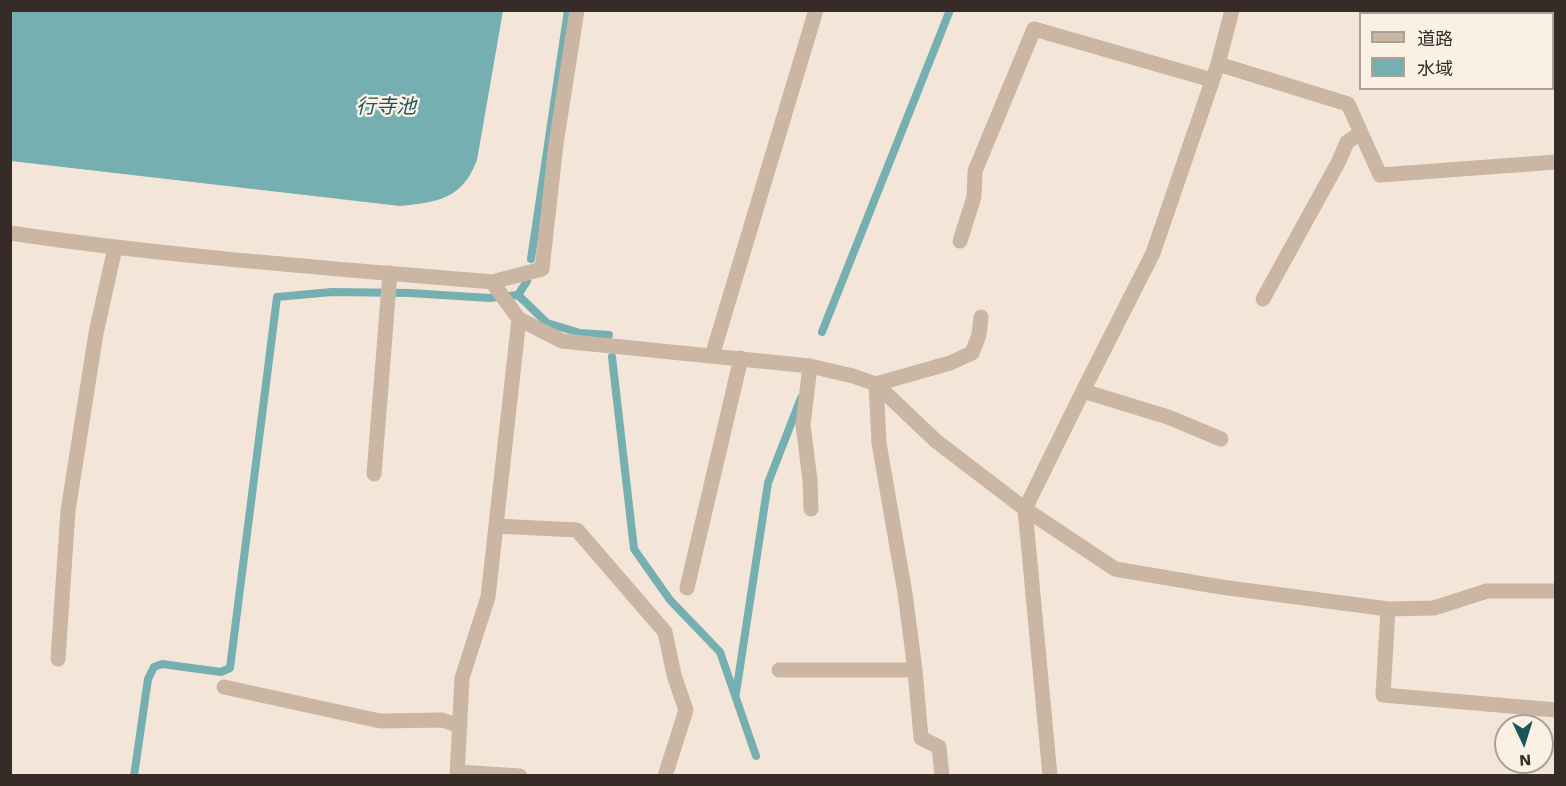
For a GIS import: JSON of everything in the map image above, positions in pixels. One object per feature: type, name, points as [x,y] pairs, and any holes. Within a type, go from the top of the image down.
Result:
[{"type":"street","points":[[10,233],[115,248],[293,266],[390,285],[499,291],[542,269],[556,144],[577,10]]},
{"type":"street","points":[[712,356],[816,10]]},
{"type":"street","points":[[1050,776],[1026,509],[1153,253],[1218,64],[1232,10]]},
{"type":"street","points":[[960,241],[974,197],[975,171],[1034,29],[1212,80]]},
{"type":"street","points":[[1218,64],[1348,104],[1380,175],[1556,162]]},
{"type":"street","points":[[1263,299],[1339,161],[1347,142],[1361,133]]},
{"type":"street","points":[[58,659],[68,511],[96,333],[115,248]]},
{"type":"street","points":[[374,474],[390,285]]},
{"type":"street","points":[[499,291],[519,319],[562,341],[810,366],[853,375],[876,384],[936,441],[1026,509],[1115,569],[1221,587],[1388,609],[1434,608],[1487,591],[1556,591]]},
{"type":"street","points":[[876,384],[950,363],[972,353],[979,335],[981,317]]},
{"type":"street","points":[[519,319],[488,597],[462,678],[457,774],[520,776]]},
{"type":"street","points":[[687,588],[741,358]]},
{"type":"street","points":[[810,366],[803,425],[811,509]]},
{"type":"street","points":[[876,384],[879,443],[905,593],[921,738],[939,747],[942,776]]},
{"type":"street","points":[[1083,391],[1168,417],[1221,440]]},
{"type":"street","points":[[496,526],[577,530],[665,632],[674,675],[686,710],[665,776]]},
{"type":"street","points":[[1388,609],[1383,695],[1556,710]]},
{"type":"street","points":[[779,670],[915,670]]},
{"type":"street","points":[[224,687],[381,721],[442,720],[460,726]]},
{"type":"water","name":"行寺池","points":[[11,10],[503,11],[477,160],[471,173],[464,184],[447,196],[426,203],[400,206],[11,161]]},
{"type":"waterway","points":[[531,259],[568,10]]},
{"type":"waterway","points":[[822,332],[950,10]]},
{"type":"waterway","points":[[527,281],[518,295],[547,323],[580,333],[609,335]]},
{"type":"waterway","points":[[134,776],[148,679],[154,667],[162,664],[221,672],[230,668],[277,297],[332,292],[410,293],[489,298],[518,295]]},
{"type":"waterway","points":[[612,357],[634,549],[670,600],[720,652],[756,756]]},
{"type":"waterway","points":[[736,693],[768,483],[801,398]]}]
